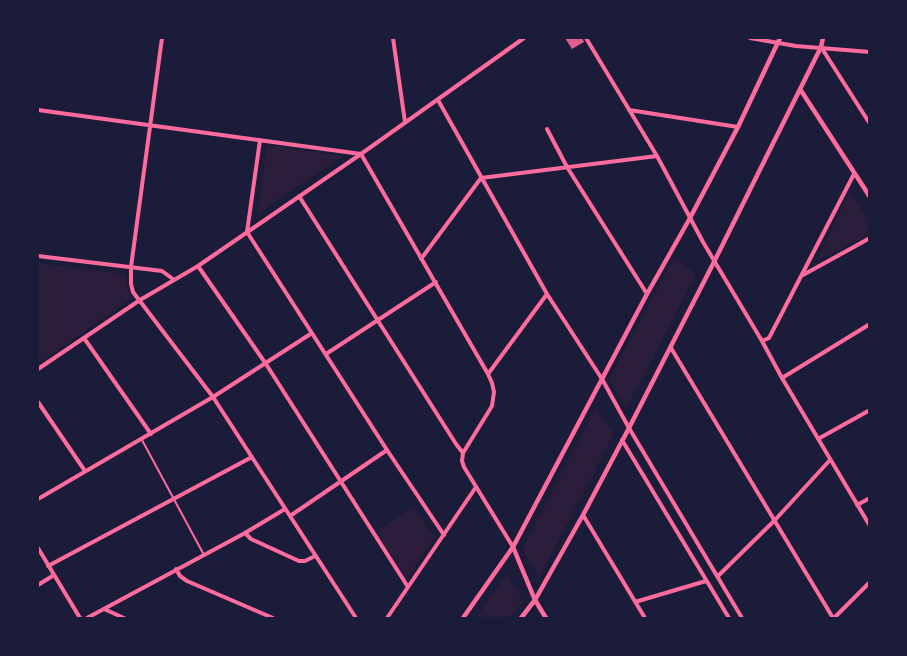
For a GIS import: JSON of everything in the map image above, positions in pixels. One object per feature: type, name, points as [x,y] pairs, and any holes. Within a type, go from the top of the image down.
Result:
[{"type":"street","points":[[162,38],[132,267],[131,284],[133,292],[213,397],[356,618]]},
{"type":"street","points":[[393,38],[405,122]]},
{"type":"street","points":[[38,369],[140,300],[198,266],[361,154],[524,38]]},
{"type":"street","points":[[586,38],[657,156],[714,262],[870,526]]},
{"type":"street","points":[[750,38],[780,40],[796,46],[870,52]]},
{"type":"street","points":[[521,618],[535,600],[629,428],[821,47],[823,38]]},
{"type":"street","points":[[463,618],[513,547],[738,127],[780,40]]},
{"type":"street","points":[[821,47],[870,124]]},
{"type":"street","points":[[800,89],[870,197]]},
{"type":"street","points":[[438,100],[547,294],[602,379],[742,618]]},
{"type":"street","points":[[38,110],[361,154]]},
{"type":"street","points":[[629,110],[738,127]]},
{"type":"street","points":[[547,129],[567,167],[647,294]]},
{"type":"street","points":[[260,140],[247,232],[444,535]]},
{"type":"street","points":[[361,154],[488,374],[494,392],[492,406],[463,453]]},
{"type":"street","points":[[421,258],[481,178],[657,156]]},
{"type":"street","points":[[762,341],[769,338],[854,174]]},
{"type":"street","points":[[298,196],[463,453],[464,467],[513,547],[535,600],[546,618]]},
{"type":"street","points":[[803,275],[870,238]]},
{"type":"street","points":[[38,256],[162,271],[173,279]]},
{"type":"street","points":[[198,266],[266,364],[408,587]]},
{"type":"street","points":[[326,354],[436,282]]},
{"type":"street","points":[[488,374],[547,294]]},
{"type":"street","points":[[782,378],[870,324]]},
{"type":"street","points":[[38,499],[213,397],[312,333]]},
{"type":"street","points":[[84,338],[151,434]]},
{"type":"street","points":[[670,348],[834,618],[870,582]]},
{"type":"street","points":[[38,402],[85,470]]},
{"type":"street","points":[[818,440],[870,410]]},
{"type":"street","points":[[622,440],[729,618]]},
{"type":"street","points":[[290,516],[387,450]]},
{"type":"street","points":[[48,566],[252,457]]},
{"type":"street","points":[[718,576],[775,520],[830,460]]},
{"type":"street","points":[[387,618],[476,487]]},
{"type":"street","points":[[857,505],[870,498]]},
{"type":"street","points":[[88,618],[245,533],[285,509]]},
{"type":"street","points":[[583,515],[645,618]]},
{"type":"street","points":[[245,533],[251,539],[300,561],[305,562],[315,556]]},
{"type":"street","points":[[38,548],[80,618]]},
{"type":"street","points":[[176,570],[180,576],[187,580],[273,618]]},
{"type":"street","points":[[38,585],[54,575]]},
{"type":"street","points":[[635,602],[706,581]]},
{"type":"street","points":[[104,609],[124,618]]},
{"type":"lane","points":[[142,439],[204,555]]},
{"type":"shaded area","points":[[267,145],[343,156],[258,213]]},
{"type":"shaded area","points":[[848,195],[855,199],[869,222],[869,234],[816,262]]},
{"type":"shaded area","points":[[674,258],[696,274],[626,409],[609,379]]},
{"type":"shaded area","points":[[38,263],[125,274],[131,299],[38,364]]},
{"type":"shaded area","points":[[595,408],[614,434],[539,578],[522,550]]},
{"type":"shaded area","points":[[414,507],[434,538],[407,578],[404,578],[375,532]]},
{"type":"shaded area","points":[[507,573],[523,601],[510,618],[476,618]]},
{"type":"building","points":[[565,38],[582,38],[584,42],[572,49]]}]
